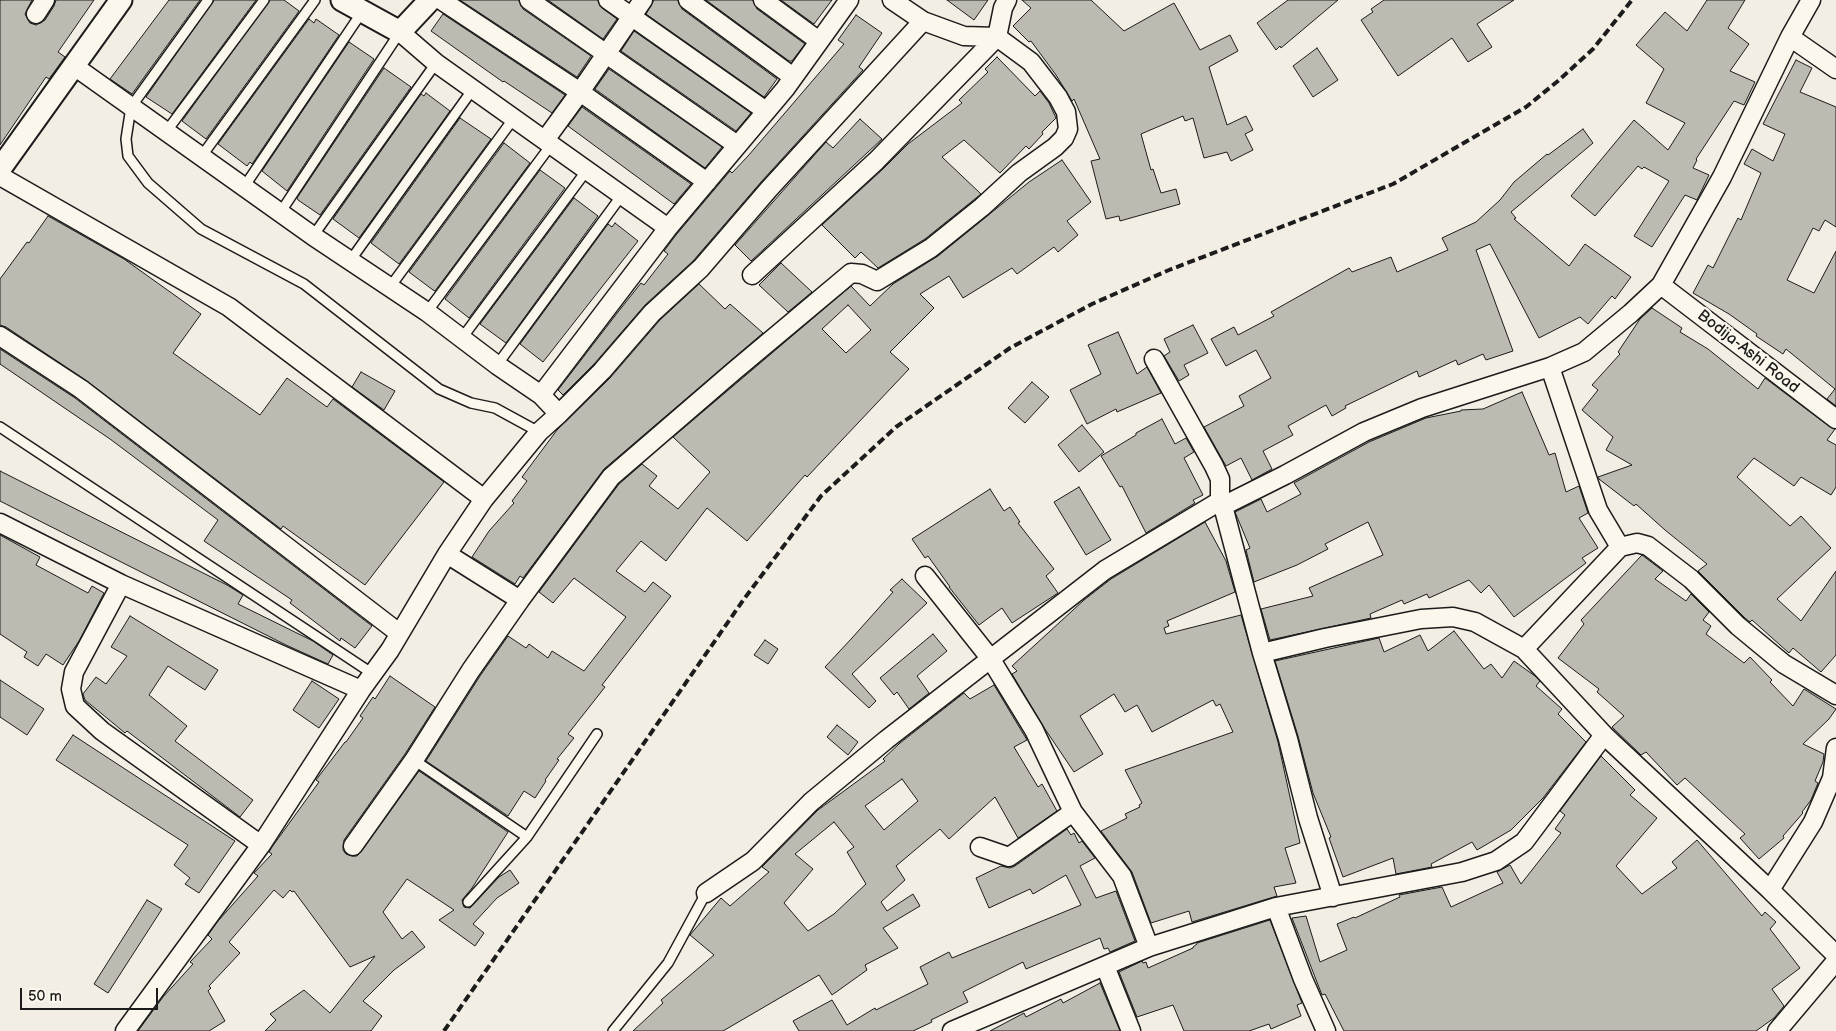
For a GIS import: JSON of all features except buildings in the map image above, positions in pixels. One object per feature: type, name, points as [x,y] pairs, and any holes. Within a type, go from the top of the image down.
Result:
[{"type":"street","points":[[0,169],[121,0]]},
{"type":"street","points":[[342,0],[400,32],[436,63],[668,228]]},
{"type":"street","points":[[400,32],[430,0]]},
{"type":"street","points":[[441,0],[580,92],[707,182]]},
{"type":"street","points":[[529,0],[738,145]]},
{"type":"street","points":[[608,0],[766,111]]},
{"type":"street","points":[[548,142],[605,54],[643,0]]},
{"type":"street","points":[[688,0],[793,77]]},
{"type":"street","points":[[764,0],[819,41]]},
{"type":"street","points":[[541,395],[668,228],[793,77],[849,0]]},
{"type":"street","points":[[353,846],[414,760],[471,670],[611,476],[851,273],[862,274],[877,281],[931,248],[982,208],[1019,173],[1055,147],[1064,138],[1068,129],[1066,112],[1058,97],[1031,62],[997,37],[964,36],[923,21],[892,0]]},
{"type":"street","points":[[752,275],[876,161],[997,37],[1003,8],[1007,0]]},
{"type":"street","points":[[706,893],[753,861],[811,802],[990,658],[1105,570],[1221,504],[1285,475],[1364,432],[1422,408],[1550,367],[1584,352],[1661,285],[1722,176],[1790,37],[1811,0]]},
{"type":"street","points":[[125,1031],[261,845],[390,650],[447,554],[484,499],[539,432],[602,371],[652,313],[701,268],[782,175],[923,21]]},
{"type":"street","points":[[1790,37],[1836,69]]},
{"type":"street","points":[[74,66],[313,236],[427,312],[497,365],[541,395],[559,414]]},
{"type":"street","points":[[0,176],[230,307],[484,499]]},
{"type":"street","name":"Bodija-Ashi Road","points":[[1661,285],[1836,419]]},
{"type":"street","points":[[0,336],[82,389],[399,633]]},
{"type":"street","points":[[1154,359],[1220,479],[1221,504],[1288,739],[1308,818],[1333,897]]},
{"type":"street","points":[[1550,367],[1598,510],[1620,547]]},
{"type":"street","points":[[0,523],[121,584],[362,690]]},
{"type":"street","points":[[1524,649],[1620,547],[1637,543],[1648,546],[1691,579],[1738,626],[1784,664],[1836,695]]},
{"type":"street","points":[[447,554],[520,600]]},
{"type":"street","points":[[925,576],[990,658],[1034,730],[1073,812],[1122,876],[1149,947]]},
{"type":"street","points":[[121,584],[74,672],[70,689],[75,706],[102,732],[261,845]]},
{"type":"street","points":[[1262,653],[1324,638],[1421,619],[1454,617],[1475,622],[1524,649],[1604,736],[1770,890],[1836,955]]},
{"type":"street","points":[[952,1031],[1149,947],[1276,907],[1416,879],[1462,872],[1496,861],[1524,842],[1604,736]]},
{"type":"street","points":[[1770,890],[1813,822],[1832,778],[1836,748]]},
{"type":"street","points":[[980,847],[1009,857],[1073,812]]},
{"type":"street","points":[[1276,907],[1303,979],[1326,1031]]},
{"type":"street","points":[[1777,1031],[1836,962]]},
{"type":"street","points":[[1105,966],[1132,1031]]},
{"type":"lane","points":[[208,0],[131,107],[126,139],[128,156],[148,183],[201,229],[304,284],[438,389],[471,403],[495,408],[539,432]]},
{"type":"lane","points":[[166,132],[264,0]]},
{"type":"lane","points":[[201,157],[315,0]]},
{"type":"lane","points":[[244,187],[362,12]]},
{"type":"lane","points":[[280,213],[400,32]]},
{"type":"lane","points":[[313,236],[436,63]]},
{"type":"lane","points":[[350,260],[473,89]]},
{"type":"lane","points":[[390,287],[514,118]]},
{"type":"lane","points":[[427,312],[548,142]]},
{"type":"lane","points":[[462,338],[587,170]]},
{"type":"lane","points":[[497,365],[622,195]]},
{"type":"lane","points":[[0,427],[373,674]]},
{"type":"lane","points":[[468,902],[527,837],[597,734]]},
{"type":"lane","points":[[414,760],[527,837]]},
{"type":"lane","points":[[612,1031],[668,963],[706,893]]},
{"type":"railway","points":[[444,1031],[744,599],[821,496],[896,427],[1010,348],[1092,304],[1169,270],[1393,184],[1526,107],[1593,49],[1632,0]]}]
